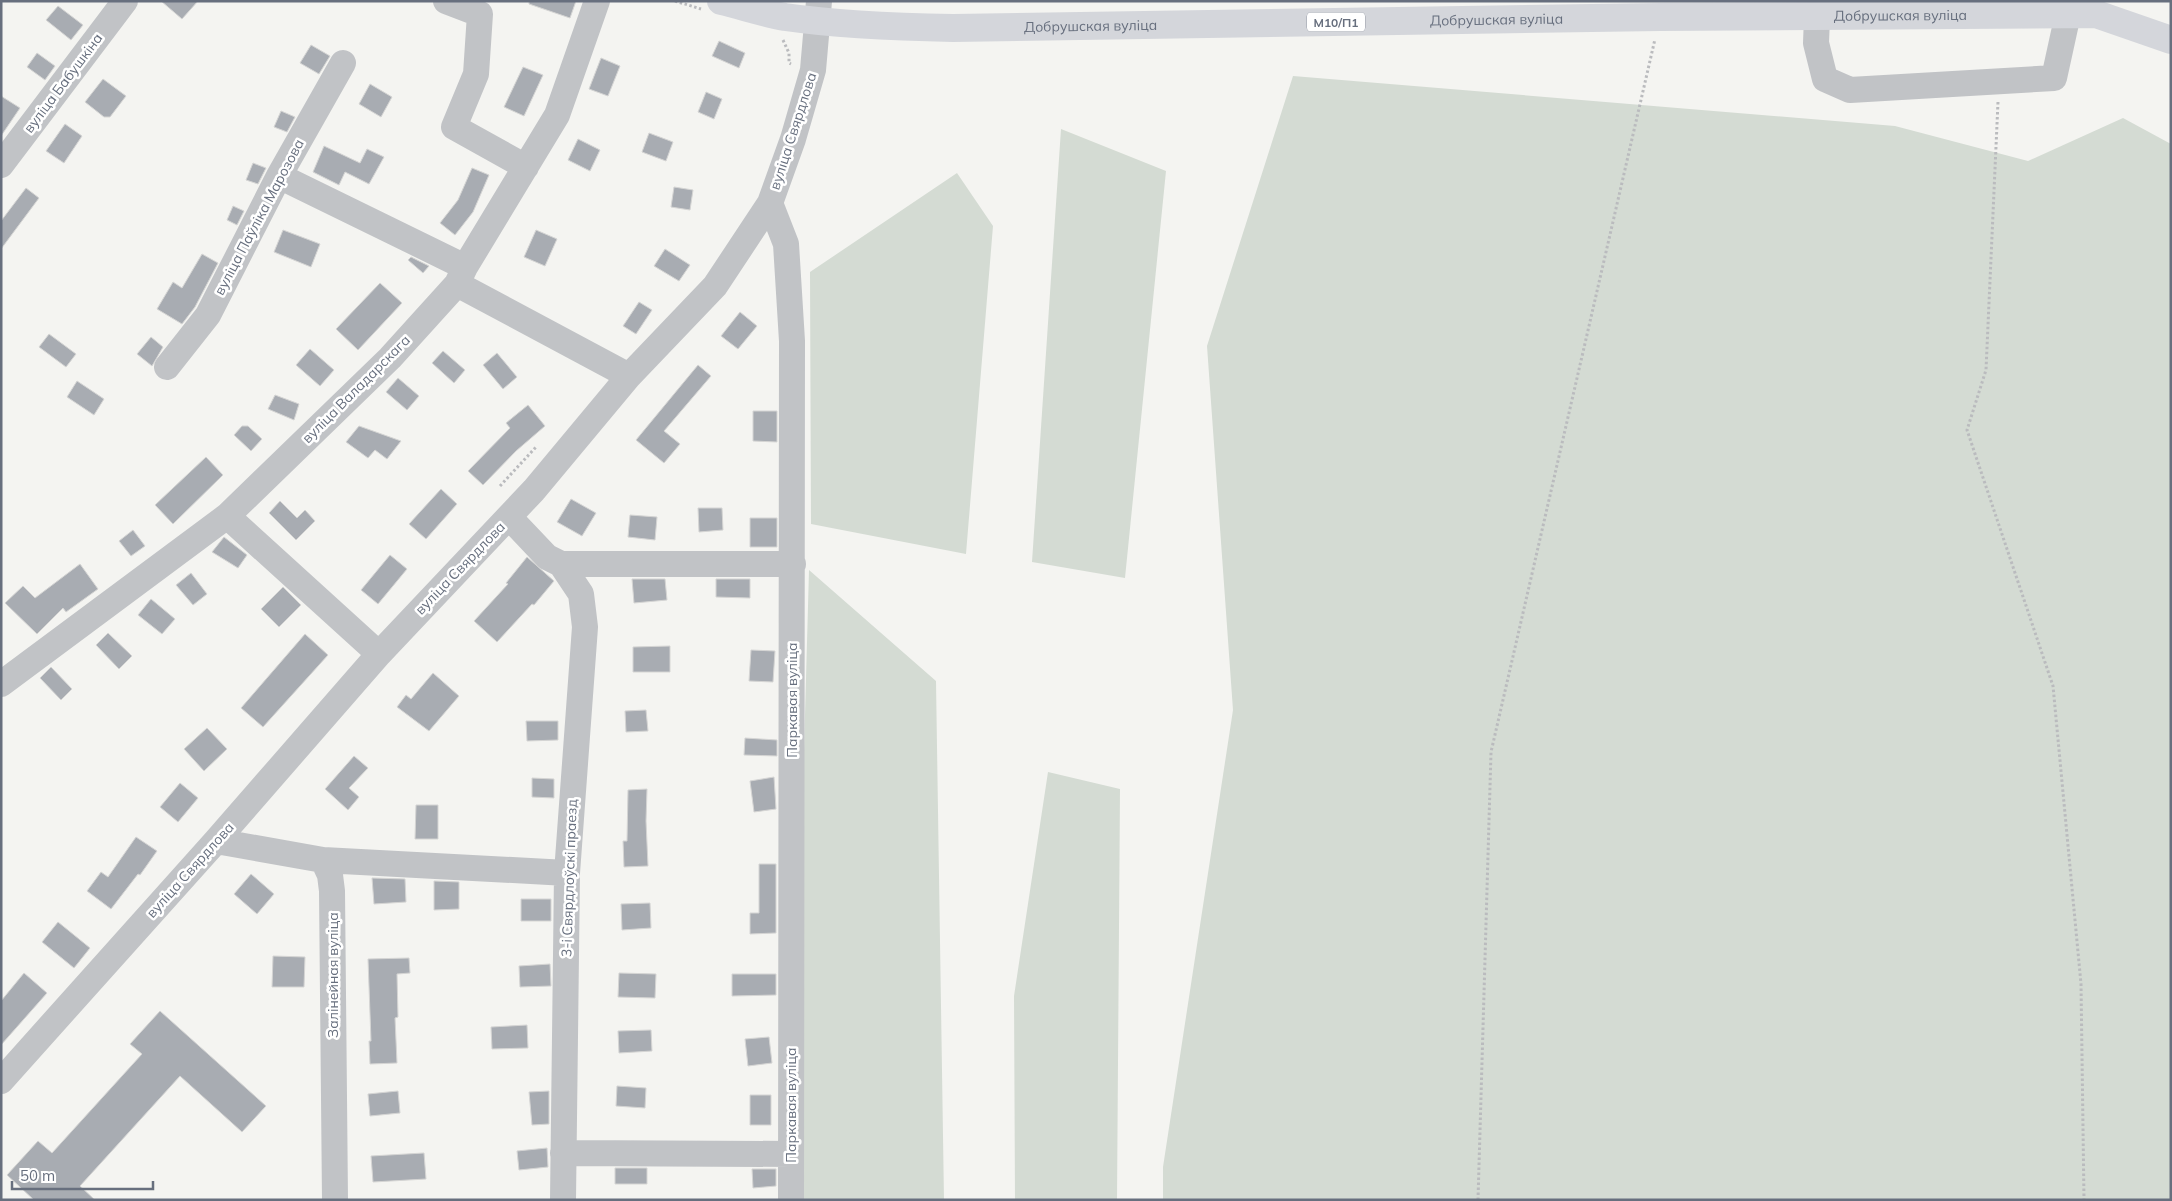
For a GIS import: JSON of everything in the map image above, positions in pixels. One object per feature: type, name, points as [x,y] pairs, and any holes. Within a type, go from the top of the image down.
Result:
[{"type":"main road","name":"М10/П1","points":[[721,1],[782,16],[819,11]]},
{"type":"main road","name":"Добрушская вуліца","points":[[819,11],[861,26],[953,28],[1660,17],[2096,14],[2171,40]]},
{"type":"street","name":"вуліца Бабушкіна","points":[[1,165],[125,1]]},
{"type":"street","points":[[446,1],[480,14],[476,74],[454,127],[526,167]]},
{"type":"street","name":"вуліца Валадарскага","points":[[1,684],[227,516],[390,358],[461,276],[557,115],[597,1]]},
{"type":"street","name":"вуліца Свярдлова","points":[[1,1081],[216,841],[379,654],[509,517],[630,376],[714,286],[770,203],[793,139],[813,70],[819,11]]},
{"type":"street","points":[[1817,17],[1816,43],[1825,79],[1850,90],[2054,78],[2068,14]]},
{"type":"street","name":"вуліца Паўліка Марозова","points":[[167,367],[208,315],[279,176],[343,63]]},
{"type":"street","points":[[279,176],[461,276],[630,376]]},
{"type":"street","name":"Паркавая вуліца","points":[[770,203],[786,244],[791,322],[793,564],[791,1200]]},
{"type":"street","points":[[227,516],[379,654]]},
{"type":"street","points":[[509,517],[547,557],[561,564],[793,564]]},
{"type":"street","name":"3-і Свярдлоўскі праезд","points":[[561,564],[581,594],[585,627],[567,873],[563,1200]]},
{"type":"street","points":[[216,841],[323,860],[567,873]]},
{"type":"street","name":"Залінейная вуліца","points":[[323,860],[330,875],[332,891],[335,1200]]},
{"type":"street","points":[[563,1154],[791,1154]]},
{"type":"path","points":[[1478,1200],[1491,752],[1660,17]]},
{"type":"path","points":[[1999,82],[1986,370],[1967,430],[2053,686],[2081,984],[2084,1200]]},
{"type":"path","points":[[500,486],[536,447]]},
{"type":"shaded area","points":[[1293,76],[1895,126],[2028,161],[2123,118],[2171,144],[2171,1200],[1163,1200],[1163,1167],[1233,710],[1207,346]]},
{"type":"shaded area","points":[[1061,129],[1166,171],[1125,578],[1032,562]]},
{"type":"shaded area","points":[[957,173],[993,226],[966,554],[811,524],[810,272]]},
{"type":"shaded area","points":[[809,570],[936,681],[944,1200],[803,1200],[801,860]]},
{"type":"shaded area","points":[[1048,772],[1120,789],[1117,1200],[1015,1200],[1014,996]]},
{"type":"building","points":[[161,1],[198,1],[182,19]]},
{"type":"building","points":[[529,1],[576,1],[570,18],[529,4]]},
{"type":"building","points":[[58,6],[83,25],[71,40],[46,20]]},
{"type":"building","points":[[719,41],[745,53],[739,68],[712,56]]},
{"type":"building","points":[[311,45],[330,56],[319,74],[300,63]]},
{"type":"building","points":[[37,53],[55,66],[45,80],[27,67]]},
{"type":"building","points":[[601,58],[620,66],[608,96],[589,89]]},
{"type":"building","points":[[523,67],[543,75],[524,116],[504,107]]},
{"type":"building","points":[[103,79],[126,96],[110,117],[104,117],[85,102]]},
{"type":"building","points":[[370,84],[392,97],[381,117],[359,104]]},
{"type":"building","points":[[706,92],[722,99],[714,119],[698,112]]},
{"type":"building","points":[[1,96],[20,108],[1,136]]},
{"type":"building","points":[[281,111],[295,117],[287,132],[274,127]]},
{"type":"building","points":[[65,124],[82,136],[64,163],[46,151]]},
{"type":"building","points":[[649,133],[673,142],[666,161],[642,152]]},
{"type":"building","points":[[578,139],[600,150],[590,171],[568,160]]},
{"type":"building","points":[[324,146],[360,163],[367,149],[384,157],[369,184],[345,172],[339,185],[313,172]]},
{"type":"building","points":[[253,163],[266,168],[258,184],[246,180]]},
{"type":"building","points":[[472,168],[489,175],[473,212],[455,235],[440,223],[458,200]]},
{"type":"building","points":[[674,187],[693,190],[690,210],[671,207]]},
{"type":"building","points":[[26,188],[39,198],[1,249],[1,221]]},
{"type":"building","points":[[233,206],[244,211],[237,225],[227,220]]},
{"type":"building","points":[[283,230],[320,244],[311,267],[274,252]]},
{"type":"building","points":[[536,230],[557,239],[545,266],[524,257]]},
{"type":"building","points":[[665,249],[690,265],[679,281],[654,266]]},
{"type":"building","points":[[202,254],[218,263],[195,307],[182,324],[157,309],[173,282],[182,288]]},
{"type":"building","points":[[411,257],[429,266],[423,273],[408,260]]},
{"type":"building","points":[[380,283],[402,303],[358,350],[336,329]]},
{"type":"building","points":[[639,302],[652,310],[636,334],[623,326]]},
{"type":"building","points":[[740,312],[757,326],[738,349],[721,336]]},
{"type":"building","points":[[49,334],[76,354],[66,367],[39,347]]},
{"type":"building","points":[[151,337],[163,347],[152,366],[137,354]]},
{"type":"building","points":[[310,349],[334,370],[320,386],[296,365]]},
{"type":"building","points":[[443,351],[465,370],[454,383],[432,363]]},
{"type":"building","points":[[497,353],[517,377],[503,389],[483,365]]},
{"type":"building","points":[[698,365],[711,376],[664,431],[680,444],[664,463],[636,440]]},
{"type":"building","points":[[398,378],[419,396],[407,410],[386,392]]},
{"type":"building","points":[[77,381],[104,399],[94,415],[67,397]]},
{"type":"building","points":[[275,395],[299,404],[294,420],[268,409]]},
{"type":"building","points":[[528,405],[545,426],[516,451],[483,485],[468,471],[510,428],[506,423]]},
{"type":"building","points":[[753,411],[777,411],[777,442],[753,441]]},
{"type":"building","points":[[242,426],[248,426],[262,439],[251,451],[234,435]]},
{"type":"building","points":[[359,426],[401,441],[387,459],[375,450],[368,458],[346,442]]},
{"type":"building","points":[[206,457],[223,475],[173,524],[155,505]]},
{"type":"building","points":[[441,489],[457,504],[426,539],[409,524]]},
{"type":"building","points":[[571,499],[596,513],[582,536],[557,522]]},
{"type":"building","points":[[280,501],[297,518],[305,510],[315,521],[296,540],[269,513]]},
{"type":"building","points":[[698,508],[722,508],[723,530],[699,532]]},
{"type":"building","points":[[630,515],[657,517],[655,540],[628,537]]},
{"type":"building","points":[[750,518],[777,518],[777,547],[750,547]]},
{"type":"building","points":[[133,530],[145,546],[131,556],[119,541]]},
{"type":"building","points":[[224,537],[247,555],[238,568],[212,552]]},
{"type":"building","points":[[390,555],[407,569],[378,604],[361,590]]},
{"type":"building","points":[[527,557],[554,581],[534,605],[532,604],[497,642],[474,621],[508,584],[506,583]]},
{"type":"building","points":[[80,564],[98,589],[66,612],[63,608],[37,634],[5,603],[23,586],[35,598]]},
{"type":"building","points":[[191,573],[207,594],[193,605],[176,585]]},
{"type":"building","points":[[632,579],[665,579],[667,600],[634,603]]},
{"type":"building","points":[[716,579],[750,579],[750,598],[716,597]]},
{"type":"building","points":[[283,587],[301,605],[279,627],[261,609]]},
{"type":"building","points":[[151,599],[175,619],[162,634],[138,615]]},
{"type":"building","points":[[108,633],[132,656],[119,669],[96,645]]},
{"type":"building","points":[[305,634],[328,655],[263,727],[241,708]]},
{"type":"building","points":[[670,646],[670,672],[633,672],[633,647]]},
{"type":"building","points":[[751,650],[775,651],[773,682],[749,681]]},
{"type":"building","points":[[51,667],[72,689],[61,700],[40,678]]},
{"type":"building","points":[[433,673],[459,696],[429,731],[397,707],[406,695],[411,699]]},
{"type":"building","points":[[646,710],[648,731],[626,732],[625,711]]},
{"type":"building","points":[[526,721],[558,721],[558,740],[527,741]]},
{"type":"building","points":[[207,728],[227,749],[204,771],[184,749]]},
{"type":"building","points":[[745,738],[777,740],[777,756],[744,755]]},
{"type":"building","points":[[354,756],[368,768],[349,788],[359,797],[348,810],[325,789]]},
{"type":"building","points":[[774,777],[776,809],[754,812],[750,781]]},
{"type":"building","points":[[532,778],[554,779],[554,798],[532,797]]},
{"type":"building","points":[[180,783],[198,798],[178,822],[160,807]]},
{"type":"building","points":[[647,789],[648,866],[624,867],[623,841],[627,841],[628,790]]},
{"type":"building","points":[[416,805],[438,805],[438,839],[415,839]]},
{"type":"building","points":[[136,837],[157,851],[140,875],[138,874],[111,909],[87,891],[101,872],[108,877]]},
{"type":"building","points":[[759,864],[776,864],[776,933],[750,934],[750,913],[759,913]]},
{"type":"building","points":[[251,874],[274,894],[257,914],[234,894]]},
{"type":"building","points":[[372,878],[405,879],[406,902],[374,904]]},
{"type":"building","points":[[434,881],[459,882],[459,909],[434,910]]},
{"type":"building","points":[[521,899],[551,899],[551,921],[521,921]]},
{"type":"building","points":[[650,903],[651,928],[622,930],[621,904]]},
{"type":"building","points":[[58,922],[90,948],[74,968],[42,942]]},
{"type":"building","points":[[273,956],[305,957],[304,987],[272,987]]},
{"type":"building","points":[[409,958],[410,973],[397,974],[398,1017],[395,1018],[397,1063],[370,1064],[368,959]]},
{"type":"building","points":[[550,964],[551,986],[520,987],[519,966]]},
{"type":"building","points":[[24,973],[47,993],[1,1045],[1,1001]]},
{"type":"building","points":[[619,973],[656,974],[655,998],[618,997]]},
{"type":"building","points":[[732,974],[776,974],[776,995],[732,996]]},
{"type":"building","points":[[160,1011],[266,1106],[242,1132],[180,1076],[80,1186],[95,1200],[34,1200],[7,1175],[38,1141],[52,1153],[142,1054],[130,1044]]},
{"type":"building","points":[[527,1025],[528,1048],[492,1049],[491,1027]]},
{"type":"building","points":[[651,1030],[652,1051],[619,1053],[618,1031]]},
{"type":"building","points":[[769,1037],[772,1063],[748,1066],[745,1039]]},
{"type":"building","points":[[617,1086],[646,1088],[645,1108],[616,1106]]},
{"type":"building","points":[[398,1091],[400,1113],[370,1116],[368,1094]]},
{"type":"building","points":[[549,1091],[549,1124],[532,1125],[529,1092]]},
{"type":"building","points":[[750,1095],[771,1095],[771,1125],[750,1125]]},
{"type":"building","points":[[547,1148],[548,1167],[519,1170],[517,1151]]},
{"type":"building","points":[[424,1153],[426,1179],[373,1182],[371,1156]]},
{"type":"building","points":[[615,1168],[647,1168],[647,1184],[615,1184]]},
{"type":"building","points":[[752,1169],[776,1169],[776,1186],[753,1188]]}]
